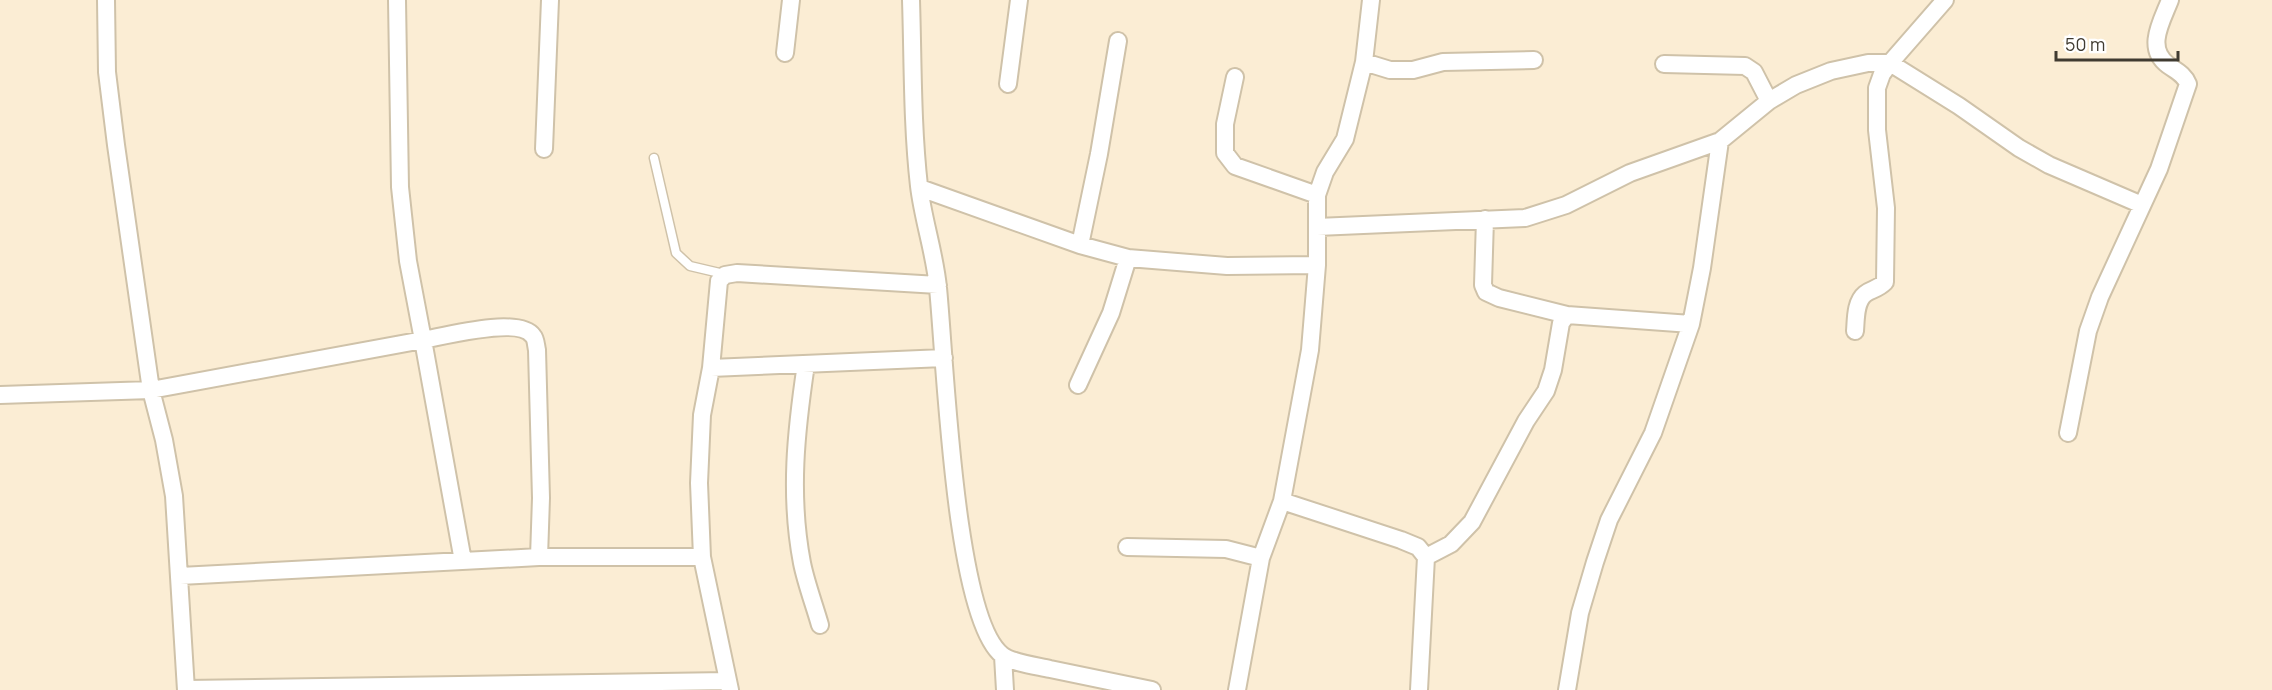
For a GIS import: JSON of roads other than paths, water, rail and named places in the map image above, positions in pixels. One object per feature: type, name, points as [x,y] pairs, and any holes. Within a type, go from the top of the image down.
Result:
[{"type":"street","points":[[106,0],[109,82],[151,390],[164,440],[174,496],[186,690],[729,686],[702,557],[699,483],[702,415],[711,368],[719,281],[725,274],[737,273],[938,285]]},
{"type":"street","points":[[397,0],[400,187],[408,261],[463,561]]},
{"type":"street","points":[[544,149],[550,0]]},
{"type":"street","points":[[785,53],[791,0]]},
{"type":"street","points":[[911,0],[915,132],[920,188],[938,285],[962,538],[974,595],[984,626],[988,636],[1003,656],[1005,690]]},
{"type":"street","points":[[1008,84],[1019,0]]},
{"type":"street","points":[[1237,690],[1261,558],[1282,501],[1310,350],[1317,265],[1317,195],[1325,172],[1345,140],[1364,62],[1371,0]]},
{"type":"street","points":[[1855,331],[1859,302],[1865,293],[1878,289],[1885,282],[1886,208],[1877,130],[1877,88],[1882,74],[1890,63],[1945,0]]},
{"type":"street","points":[[2068,433],[2088,331],[2100,297],[2159,170],[2188,84],[2185,76],[2163,61],[2156,51],[2156,39],[2170,0]]},
{"type":"street","points":[[1080,245],[1099,154],[1118,41]]},
{"type":"street","points":[[1364,62],[1390,70],[1413,70],[1443,62],[1534,60]]},
{"type":"street","points":[[1317,226],[1525,218],[1566,205],[1630,174],[1720,141],[1769,101],[1796,85],[1831,71],[1868,63],[1890,63],[1959,106],[2019,148],[2049,165],[2142,205]]},
{"type":"street","points":[[1664,64],[1745,66],[1754,72],[1769,101]]},
{"type":"street","points":[[1235,77],[1225,124],[1225,153],[1235,166],[1317,195]]},
{"type":"street","points":[[1567,690],[1580,613],[1609,520],[1653,433],[1691,324],[1702,268],[1720,141]]},
{"type":"street","points":[[920,188],[1080,245],[1128,258],[1227,266],[1317,265]]},
{"type":"street","points":[[1485,219],[1483,285],[1486,292],[1499,298],[1567,315],[1691,324]]},
{"type":"street","points":[[1078,385],[1111,313],[1128,258]]},
{"type":"street","points":[[1426,557],[1451,544],[1472,522],[1526,421],[1546,391],[1553,370],[1561,323],[1567,315]]},
{"type":"street","points":[[0,394],[151,390],[476,330],[516,327],[526,330],[534,336],[537,350],[539,557]]},
{"type":"street","points":[[711,368],[944,358]]},
{"type":"street","points":[[806,364],[796,434],[794,479],[802,563],[820,625]]},
{"type":"street","points":[[1282,501],[1409,543],[1418,547],[1426,557],[1419,690]]},
{"type":"street","points":[[1127,547],[1226,549],[1261,558]]},
{"type":"street","points":[[180,576],[539,557],[702,557]]},
{"type":"street","points":[[1003,656],[1026,664],[1152,690]]},
{"type":"lane","points":[[654,158],[676,253],[690,266],[725,274]]}]
